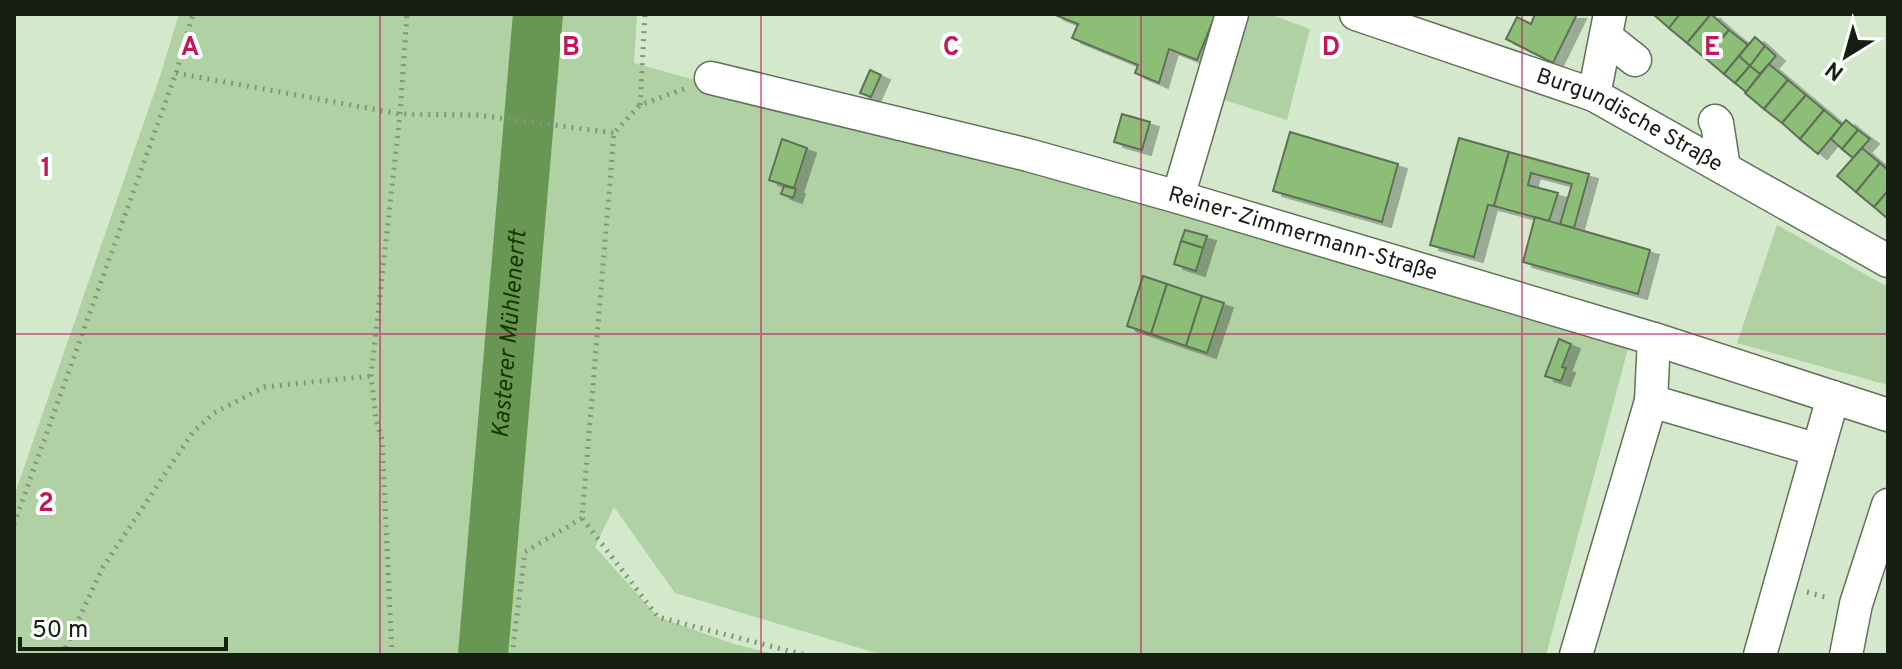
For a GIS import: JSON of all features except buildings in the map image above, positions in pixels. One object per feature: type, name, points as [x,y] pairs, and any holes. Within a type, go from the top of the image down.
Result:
[{"type":"street","points":[[1178,197],[1232,14]]},
{"type":"street","name":"Burgundische Straße","points":[[1356,14],[1594,95],[1888,261]]},
{"type":"street","points":[[1594,95],[1608,26]]},
{"type":"street","points":[[1608,26],[1635,60]]},
{"type":"street","name":"Reiner-Zimmermann-Straße","points":[[711,78],[1028,155],[1178,197],[1654,339],[1888,415]]},
{"type":"street","points":[[1715,121],[1724,168]]},
{"type":"street","points":[[1576,655],[1651,401],[1654,339]]},
{"type":"street","points":[[1760,655],[1833,397]]},
{"type":"street","points":[[1651,401],[1818,450]]},
{"type":"street","points":[[1846,655],[1856,604],[1888,505]]},
{"type":"path","points":[[14,524],[176,73],[193,14]]},
{"type":"path","points":[[392,655],[382,439],[376,420],[371,376],[400,114],[407,14]]},
{"type":"path","points":[[640,105],[645,14]]},
{"type":"path","points":[[176,73],[400,114],[477,115],[614,133]]},
{"type":"path","points":[[711,78],[640,105],[614,133],[582,518],[658,617],[805,655]]},
{"type":"path","points":[[62,655],[103,567],[177,454],[203,422],[237,398],[264,387],[371,376]]},
{"type":"path","points":[[512,655],[525,552],[582,518]]},
{"type":"path","points":[[1781,583],[1856,604]]},
{"type":"green space","points":[[179,14],[637,14],[634,63],[1630,341],[1546,655],[883,655],[675,593],[614,507],[595,547],[658,617],[734,644],[778,655],[14,655],[14,496]]},
{"type":"green space","points":[[1242,14],[1269,14],[1310,29],[1287,120],[1218,98]]},
{"type":"green space","points":[[1777,225],[1888,287],[1888,385],[1737,343]]},
{"type":"waterway","name":"Kasterer Mühlenerft","points":[[483,655],[538,14]]}]
